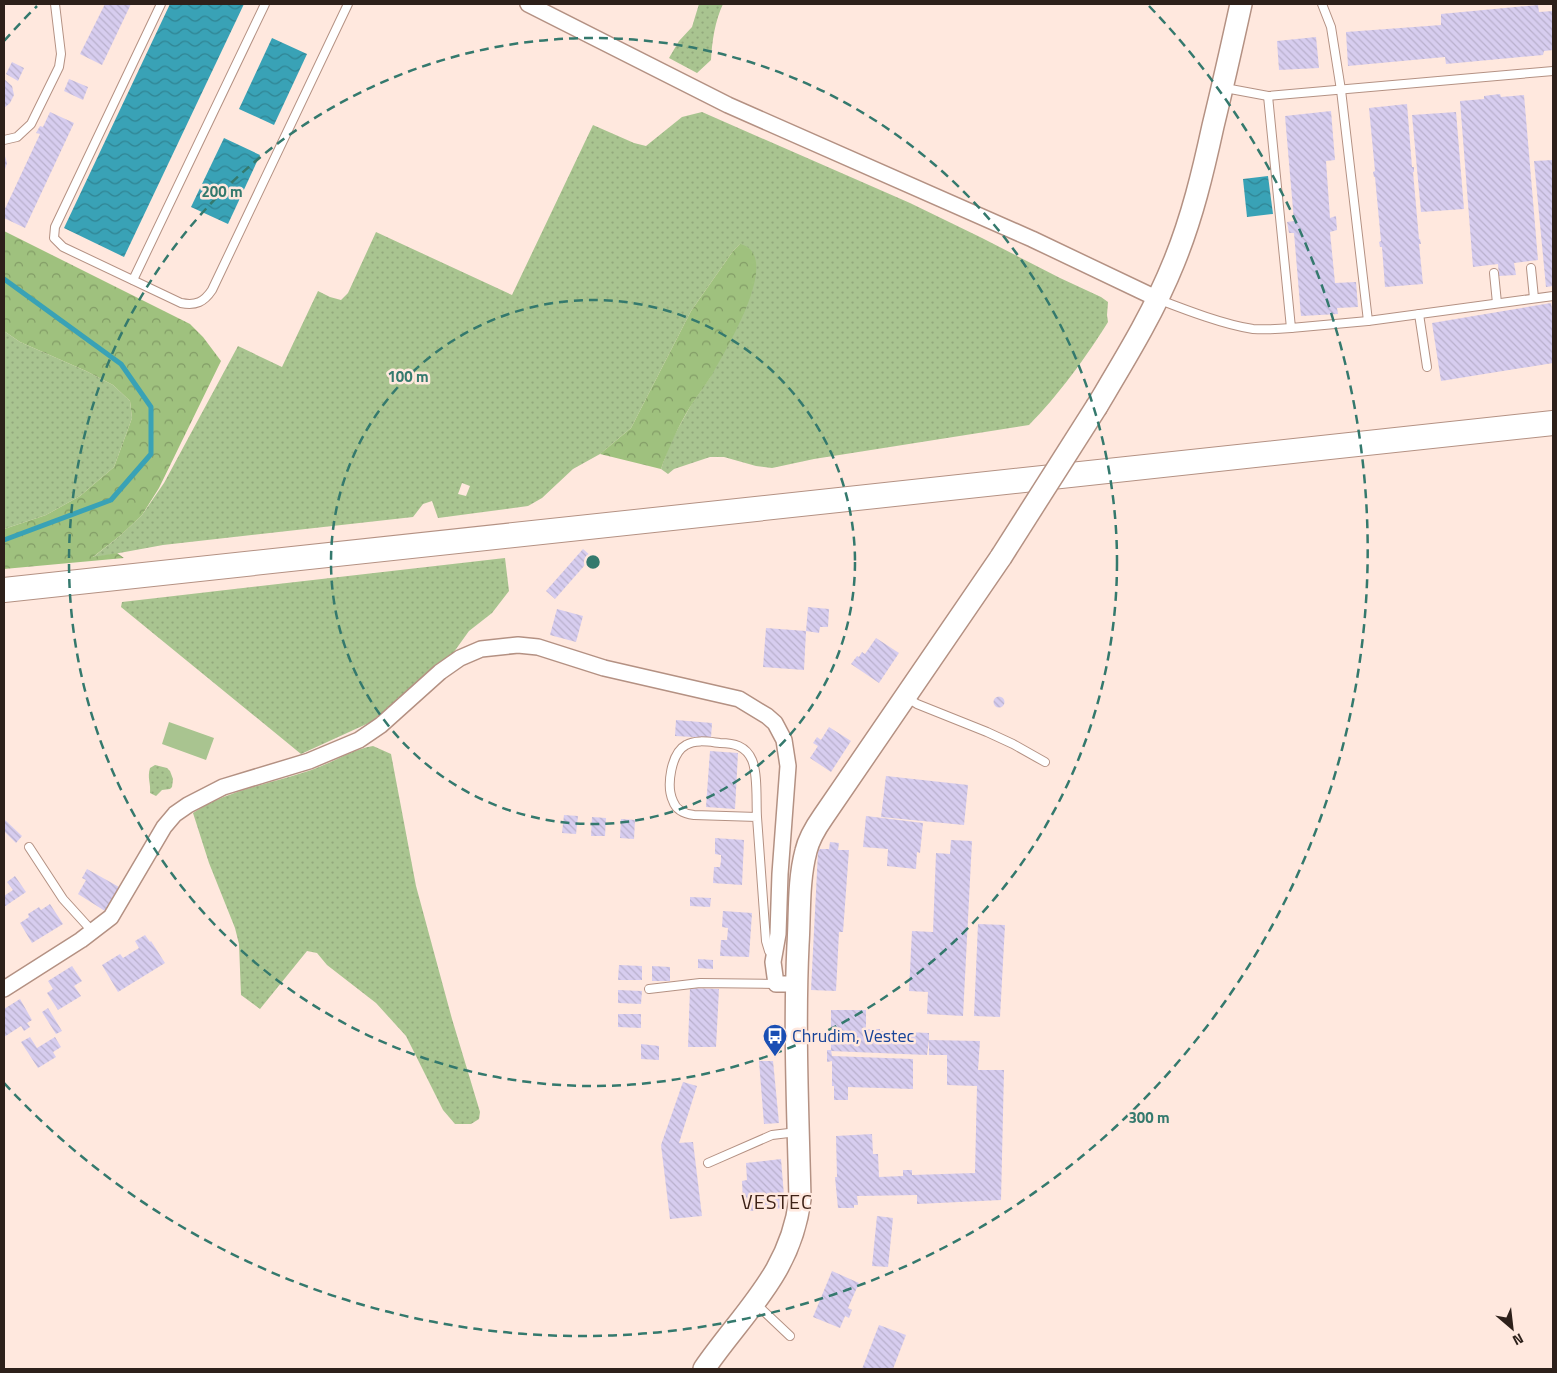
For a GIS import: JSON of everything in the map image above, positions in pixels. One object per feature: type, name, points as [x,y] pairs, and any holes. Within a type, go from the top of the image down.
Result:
[{"type":"main road","points":[[4,590],[1553,423]]},
{"type":"street","points":[[528,4],[728,105],[1032,239],[1158,299]]},
{"type":"street","points":[[786,984],[803,865],[807,848],[823,817],[904,696],[1001,557],[1097,406],[1129,353],[1158,299],[1175,261],[1188,224],[1203,170],[1241,4]]},
{"type":"street","points":[[4,989],[93,932],[110,917],[164,827],[175,814],[223,787],[309,761],[359,740],[381,725],[440,672],[460,658],[482,649],[518,645],[538,647],[604,668],[739,699],[768,716],[775,723],[784,740],[788,766],[780,874],[778,934],[773,956],[786,984],[796,1042],[800,1199],[796,1222],[781,1263],[770,1282],[704,1369]]},
{"type":"lane","points":[[4,140],[17,137],[31,124],[59,67],[61,54],[55,4]]},
{"type":"lane","points":[[161,4],[54,233],[54,238],[63,247],[181,303],[196,304],[207,297],[348,4]]},
{"type":"lane","points":[[133,280],[265,4]]},
{"type":"lane","points":[[1322,4],[1331,27],[1341,90],[1368,321]]},
{"type":"lane","points":[[1222,88],[1268,96],[1553,71]]},
{"type":"lane","points":[[1268,96],[1292,328]]},
{"type":"lane","points":[[1531,268],[1534,298]]},
{"type":"lane","points":[[1494,273],[1497,303]]},
{"type":"lane","points":[[1158,299],[1179,308],[1242,327],[1269,330],[1368,321],[1553,296]]},
{"type":"lane","points":[[1419,314],[1427,367]]},
{"type":"lane","points":[[904,696],[917,704],[1005,740],[1045,762]]},
{"type":"lane","points":[[757,817],[694,815],[678,809],[671,795],[671,772],[673,761],[681,749],[688,744],[699,742],[726,743],[744,748],[753,762],[757,817],[766,941],[769,952],[773,956]]},
{"type":"lane","points":[[30,848],[60,895],[93,932]]},
{"type":"lane","points":[[649,989],[700,983],[786,984]]},
{"type":"lane","points":[[708,1163],[772,1135],[798,1132]]},
{"type":"lane","points":[[754,1303],[790,1336]]},
{"type":"green space","points":[[699,4],[723,4],[714,31],[711,60],[697,73],[669,58],[679,41],[692,27]]},
{"type":"green space","points":[[702,112],[910,203],[1101,297],[1108,302],[1108,322],[1071,376],[1029,425],[814,459],[772,468],[756,466],[724,457],[710,457],[674,469],[668,474],[661,469],[670,443],[691,405],[711,376],[740,244],[733,251],[691,311],[631,428],[600,454],[573,469],[542,498],[528,506],[438,518],[432,501],[423,504],[413,517],[163,545],[92,558],[142,515],[164,483],[238,346],[282,367],[318,291],[341,300],[348,293],[376,232],[512,295],[593,125],[634,143],[646,146],[682,117]],"holes":[[[462,483],[470,486],[466,496],[458,494]]]},
{"type":"green space","points":[[4,231],[190,324],[203,337],[221,361],[159,488],[142,515],[121,535],[93,557],[117,553],[124,558],[4,569],[4,529],[46,515],[80,496],[114,467],[132,418],[130,401],[113,385],[20,342],[4,331]]},
{"type":"green space","points":[[740,244],[752,252],[756,266],[754,284],[747,305],[712,375],[682,422],[661,469],[600,454],[631,428],[691,311],[733,251]]},
{"type":"green space","points":[[4,331],[20,342],[113,385],[130,401],[132,418],[114,467],[80,496],[46,515],[4,529]]},
{"type":"green space","points":[[505,558],[509,591],[492,613],[469,631],[451,656],[371,722],[301,754],[121,607],[122,602]]},
{"type":"green space","points":[[169,722],[214,738],[206,760],[162,744]]},
{"type":"green space","points":[[373,746],[391,754],[416,886],[452,1019],[480,1112],[479,1119],[471,1124],[455,1124],[443,1110],[406,1036],[376,1003],[327,965],[317,953],[307,951],[260,1009],[241,995],[239,944],[235,928],[209,863],[193,813],[238,792],[304,773],[352,752]]},
{"type":"green space","points":[[155,765],[167,768],[173,779],[170,789],[162,790],[156,796],[150,793],[149,778],[150,768]]},
{"type":"water","points":[[170,4],[244,4],[124,257],[64,228]]},
{"type":"water","points":[[272,38],[307,54],[274,125],[239,109]]},
{"type":"water","points":[[224,138],[260,155],[228,224],[191,207]]},
{"type":"water","points":[[1268,176],[1273,214],[1247,217],[1243,179]]},
{"type":"building","points":[[105,4],[131,4],[102,65],[80,54]]},
{"type":"building","points":[[1538,5],[1539,12],[1553,11],[1553,50],[1544,51],[1543,55],[1446,64],[1445,57],[1348,66],[1346,32],[1441,25],[1441,14]]},
{"type":"building","points":[[1316,37],[1319,68],[1279,70],[1277,41]]},
{"type":"building","points":[[12,62],[24,68],[18,81],[6,74]]},
{"type":"building","points":[[4,79],[12,86],[14,95],[10,103],[4,108]]},
{"type":"building","points":[[69,79],[88,87],[83,100],[64,91]]},
{"type":"building","points":[[1500,94],[1501,97],[1524,95],[1538,260],[1514,263],[1516,275],[1499,276],[1498,264],[1473,267],[1460,101],[1484,99],[1484,96]]},
{"type":"building","points":[[1407,104],[1421,244],[1419,244],[1423,284],[1385,287],[1382,247],[1380,247],[1379,242],[1381,241],[1373,172],[1375,171],[1369,108]]},
{"type":"building","points":[[1331,111],[1335,160],[1326,161],[1330,218],[1336,216],[1337,230],[1330,232],[1335,283],[1356,282],[1358,307],[1337,308],[1338,314],[1301,316],[1294,233],[1289,233],[1287,222],[1294,221],[1285,116]]},
{"type":"building","points":[[50,112],[74,123],[25,228],[4,218],[4,211],[40,134],[36,133],[40,126],[43,127]]},
{"type":"building","points":[[1456,112],[1464,209],[1421,212],[1412,115]]},
{"type":"building","points":[[4,153],[7,163],[4,172]]},
{"type":"building","points":[[1553,160],[1553,286],[1546,287],[1534,161]]},
{"type":"building","points":[[1551,303],[1553,315],[1553,363],[1441,381],[1432,323]]},
{"type":"building","points":[[583,549],[592,557],[555,599],[546,591]]},
{"type":"building","points":[[808,607],[829,609],[828,627],[820,627],[819,633],[806,631]]},
{"type":"building","points":[[557,609],[583,616],[576,642],[550,635]]},
{"type":"building","points":[[766,628],[806,631],[804,670],[763,667]]},
{"type":"building","points":[[876,638],[899,653],[879,683],[851,664],[862,652],[865,654]]},
{"type":"building","points":[[999,696],[1005,702],[999,708],[993,702]]},
{"type":"building","points":[[676,720],[712,723],[711,738],[675,736]]},
{"type":"building","points":[[829,727],[851,741],[831,772],[810,758],[818,746],[813,743],[817,737],[821,740]]},
{"type":"building","points":[[710,751],[738,753],[735,809],[706,807]]},
{"type":"building","points":[[886,776],[968,785],[964,825],[881,817]]},
{"type":"building","points":[[564,815],[578,816],[576,834],[562,833]]},
{"type":"building","points":[[866,816],[923,823],[920,853],[917,852],[916,869],[887,866],[888,849],[863,847]]},
{"type":"building","points":[[592,817],[606,818],[605,836],[591,836]]},
{"type":"building","points":[[4,819],[22,836],[16,843],[4,831]]},
{"type":"building","points":[[621,819],[635,820],[634,839],[620,838]]},
{"type":"building","points":[[715,838],[744,840],[742,885],[713,883],[714,867],[720,867],[721,861],[721,855],[715,854]]},
{"type":"building","points":[[951,840],[972,841],[963,1016],[927,1014],[928,992],[909,991],[912,931],[933,932],[936,853],[950,854]]},
{"type":"building","points":[[830,842],[839,843],[838,850],[849,850],[843,932],[839,932],[836,991],[811,990],[818,852],[820,849],[829,849]]},
{"type":"building","points":[[87,869],[119,887],[105,911],[78,894],[86,880],[82,878]]},
{"type":"building","points":[[15,876],[26,892],[4,907],[4,896],[13,890],[7,882]]},
{"type":"building","points":[[690,897],[711,898],[710,907],[690,906]]},
{"type":"building","points":[[50,904],[63,924],[32,943],[20,923],[29,917],[28,914],[39,907],[41,910]]},
{"type":"building","points":[[723,911],[752,913],[749,957],[720,956],[721,940],[727,940],[728,928],[722,927]]},
{"type":"building","points":[[978,924],[1005,925],[1000,1017],[974,1016]]},
{"type":"building","points":[[145,935],[165,963],[118,992],[102,965],[120,954],[123,958],[139,948],[135,941]]},
{"type":"building","points":[[698,959],[713,960],[713,969],[698,968]]},
{"type":"building","points":[[619,965],[642,966],[642,980],[618,980]]},
{"type":"building","points":[[72,966],[82,981],[74,986],[81,996],[58,1010],[47,993],[53,989],[48,981]]},
{"type":"building","points":[[652,966],[670,967],[670,981],[652,981]]},
{"type":"building","points":[[690,988],[719,989],[716,1047],[688,1047]]},
{"type":"building","points":[[618,990],[642,991],[641,1004],[618,1003]]},
{"type":"building","points":[[20,999],[32,1020],[27,1023],[30,1027],[24,1031],[21,1026],[4,1037],[4,1009]]},
{"type":"building","points":[[48,1008],[62,1031],[56,1034],[42,1012]]},
{"type":"building","points":[[831,1010],[866,1010],[866,1029],[929,1033],[927,1055],[831,1051]]},
{"type":"building","points":[[618,1014],[641,1014],[641,1028],[618,1027]]},
{"type":"building","points":[[30,1037],[37,1048],[55,1037],[61,1047],[53,1052],[56,1057],[38,1068],[21,1042]]},
{"type":"building","points":[[929,1040],[980,1041],[978,1070],[1004,1070],[1001,1200],[917,1204],[917,1195],[857,1196],[858,1205],[854,1205],[854,1208],[838,1208],[835,1177],[837,1177],[836,1136],[872,1134],[873,1154],[878,1154],[879,1177],[903,1176],[903,1170],[912,1170],[912,1175],[975,1173],[977,1086],[947,1085],[947,1055],[929,1055]]},
{"type":"building","points":[[641,1044],[659,1046],[659,1060],[641,1059]]},
{"type":"building","points":[[827,1050],[831,1050],[832,1056],[913,1059],[913,1089],[848,1087],[848,1100],[834,1100],[832,1061],[827,1062]]},
{"type":"building","points":[[759,1061],[773,1061],[779,1123],[764,1124]]},
{"type":"building","points":[[683,1082],[697,1086],[679,1143],[693,1142],[702,1216],[670,1219],[661,1145]]},
{"type":"building","points":[[781,1159],[785,1208],[750,1211],[749,1201],[743,1201],[742,1181],[747,1180],[746,1163]]},
{"type":"building","points":[[877,1216],[893,1218],[888,1267],[872,1266]]},
{"type":"building","points":[[832,1271],[859,1283],[848,1308],[852,1310],[849,1318],[845,1316],[840,1328],[813,1317]]},
{"type":"building","points":[[879,1325],[906,1335],[893,1369],[862,1369]]},
{"type":"waterway","points":[[4,279],[121,364],[151,407],[151,454],[111,500],[4,540]]},
{"type":"place","name":"Chrudim, Vestec","points":[[775,1057]]},
{"type":"district","name":"VESTEC","points":[[777,1202]]}]
